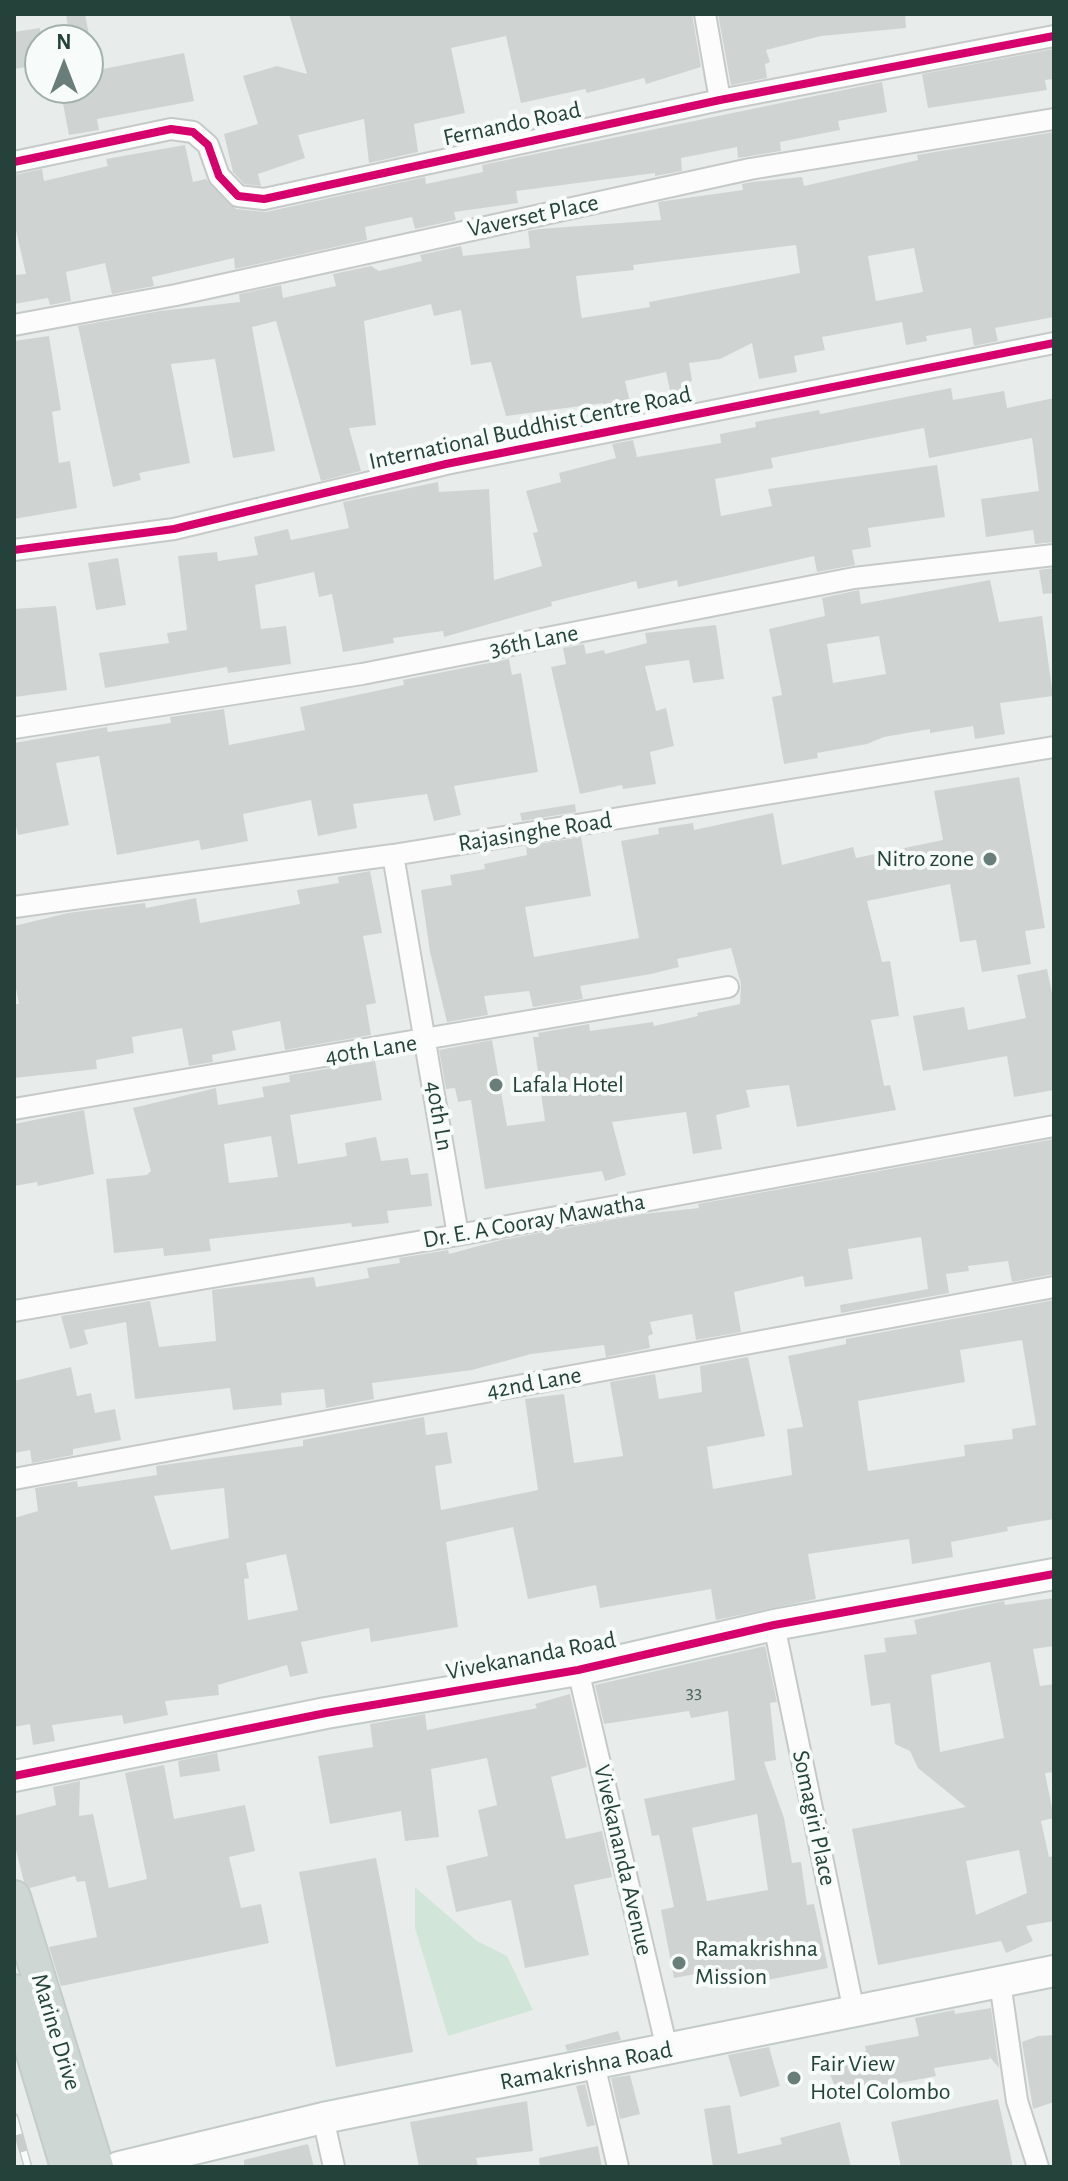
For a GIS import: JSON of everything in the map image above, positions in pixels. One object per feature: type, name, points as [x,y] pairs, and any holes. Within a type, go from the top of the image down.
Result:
[{"type":"main road","name":"Marine Drive","points":[[14,1897],[97,2167]]},
{"type":"main road","name":"Marine Drive","points":[[14,1991],[67,2167]]},
{"type":"street","points":[[705,14],[720,100]]},
{"type":"street","name":"Fernando Road","points":[[14,162],[171,129],[193,132],[208,145],[219,176],[238,196],[264,199],[720,100],[1054,36]]},
{"type":"street","name":"Vaverset Place","points":[[14,325],[176,295],[750,169],[1054,119]]},
{"type":"street","name":"International Buddhist Centre Road","points":[[14,550],[174,529],[446,464],[1054,343]]},
{"type":"street","name":"36th Lane","points":[[14,728],[362,674],[854,578],[1054,555]]},
{"type":"street","name":"Rajasinghe Road","points":[[14,907],[393,855],[1054,747]]},
{"type":"street","name":"40th Ln","points":[[393,855],[458,1235]]},
{"type":"street","name":"40th Lane","points":[[14,1109],[728,987]]},
{"type":"street","name":"Dr. E. A Cooray Mawatha","points":[[14,1311],[458,1235],[1054,1126]]},
{"type":"street","name":"42nd Lane","points":[[14,1479],[1054,1287]]},
{"type":"street","name":"Vivekananda Road","points":[[14,1776],[326,1713],[578,1670],[774,1625],[1054,1574]]},
{"type":"street","name":"Somagiri Place","points":[[774,1625],[854,2012]]},
{"type":"street","name":"Vivekananda Avenue","points":[[578,1670],[667,2049]]},
{"type":"street","name":"Ramakrishna Road","points":[[119,2167],[323,2118],[1054,1971]]},
{"type":"street","points":[[1000,1982],[1017,2101],[1038,2167]]},
{"type":"street","points":[[594,2064],[618,2167]]},
{"type":"street","points":[[323,2118],[334,2167]]},
{"type":"green space","points":[[415,1887],[477,1941],[507,1956],[533,2010],[448,2036],[415,1928]]},
{"type":"building","points":[[66,14],[85,14],[87,24],[68,24]]},
{"type":"building","points":[[289,14],[692,14],[701,67],[646,84],[644,78],[587,93],[585,89],[521,103],[506,36],[451,48],[465,113],[414,124],[418,152],[369,163],[364,119],[298,135],[305,158],[258,174],[261,186],[244,184],[233,172],[224,134],[258,124],[243,76],[277,66],[307,74]]},
{"type":"building","points":[[718,14],[905,14],[906,28],[821,36],[766,50],[770,62],[765,64],[767,78],[731,85]]},
{"type":"building","points":[[24,30],[24,67],[14,69],[14,32]]},
{"type":"building","points":[[1053,49],[1054,79],[1045,80],[1047,90],[928,108],[922,74]]},
{"type":"building","points":[[184,53],[194,101],[97,119],[99,130],[69,135],[63,104],[104,104],[104,69]]},
{"type":"building","points":[[882,82],[887,112],[838,121],[840,130],[780,142],[781,151],[738,158],[737,147],[681,158],[682,171],[516,191],[518,203],[454,212],[456,220],[415,229],[412,217],[365,227],[367,240],[235,269],[234,258],[152,277],[154,286],[112,294],[105,263],[66,272],[71,301],[50,305],[48,298],[14,304],[14,275],[26,274],[14,222],[14,175],[42,169],[44,181],[108,166],[106,159],[185,145],[193,182],[206,179],[236,209],[266,212],[425,177],[426,184],[483,172],[482,165]]},
{"type":"building","points":[[1054,132],[1054,317],[995,328],[998,341],[974,346],[971,328],[926,336],[927,341],[906,345],[902,322],[822,337],[825,350],[794,356],[797,372],[759,379],[752,343],[720,359],[689,363],[692,380],[687,387],[671,395],[666,372],[625,381],[633,414],[606,419],[603,403],[506,416],[491,362],[471,365],[461,310],[434,316],[431,304],[364,321],[376,425],[349,428],[361,471],[321,481],[276,321],[252,327],[275,451],[233,458],[215,359],[171,364],[190,463],[139,473],[141,480],[113,487],[78,326],[160,311],[240,302],[239,294],[281,285],[283,298],[336,286],[333,274],[371,266],[379,271],[422,261],[420,255],[461,246],[463,256],[530,248],[528,231],[661,220],[658,202],[743,190],[742,184],[752,182],[802,177],[804,186],[918,160],[917,155]],"holes":[[[796,245],[800,273],[649,302],[650,307],[582,318],[576,276],[634,270],[633,265]],[[914,248],[923,292],[876,301],[868,256]]]},
{"type":"building","points":[[49,336],[61,410],[52,412],[59,463],[70,461],[77,508],[14,519],[14,341]]},
{"type":"building","points":[[951,388],[953,400],[1004,391],[1007,408],[1054,398],[1054,542],[1035,544],[1033,530],[986,537],[981,499],[1039,491],[1032,438],[929,458],[924,428],[771,458],[773,468],[715,479],[721,516],[772,506],[768,489],[937,465],[945,517],[868,528],[871,547],[852,550],[855,565],[817,572],[814,556],[678,587],[677,580],[638,589],[636,581],[551,602],[552,606],[444,637],[443,631],[393,638],[394,643],[343,652],[332,594],[319,597],[314,572],[255,585],[261,629],[286,626],[291,664],[228,673],[227,667],[105,688],[99,653],[169,643],[167,633],[187,630],[178,556],[217,552],[218,561],[258,555],[254,537],[288,529],[291,540],[349,528],[343,502],[438,482],[439,492],[489,489],[494,580],[542,566],[533,533],[538,532],[526,491],[561,482],[559,473],[616,458],[612,444],[633,440],[637,457],[721,443],[720,434],[756,427],[755,422],[819,410],[820,414]]},
{"type":"building","points":[[118,558],[126,605],[96,610],[88,563]]},
{"type":"building","points":[[1054,568],[1054,593],[1043,594],[1039,570]]},
{"type":"building","points":[[990,580],[999,622],[1042,616],[1053,696],[1000,703],[1005,734],[975,739],[973,726],[930,733],[930,729],[817,753],[818,758],[784,764],[772,697],[782,695],[769,629],[825,616],[822,598],[859,590],[861,604]],"holes":[[[879,636],[886,674],[833,683],[827,644]]]},
{"type":"building","points":[[56,606],[67,690],[14,697],[14,609]]},
{"type":"building","points":[[716,625],[724,679],[693,683],[689,660],[645,666],[656,711],[666,708],[674,746],[650,752],[656,784],[623,789],[622,785],[580,794],[551,667],[566,664],[563,648],[584,644],[586,654],[604,650],[605,654],[647,643],[645,633]]},
{"type":"building","points":[[509,659],[512,675],[521,673],[538,772],[454,786],[461,815],[434,821],[427,794],[353,804],[357,828],[318,836],[311,800],[243,814],[248,841],[201,850],[199,840],[117,855],[99,756],[56,763],[69,825],[18,835],[14,818],[14,743],[107,727],[108,732],[171,723],[170,717],[224,709],[229,745],[305,730],[300,707],[404,685],[403,680]]},
{"type":"building","points":[[1019,777],[1045,928],[1025,931],[1031,964],[982,972],[976,940],[960,942],[950,884],[867,901],[882,962],[890,961],[899,1016],[871,1020],[884,1086],[890,1085],[896,1110],[797,1127],[789,1085],[746,1090],[750,1107],[716,1115],[722,1149],[693,1154],[686,1112],[612,1122],[626,1175],[605,1181],[602,1171],[485,1189],[471,1100],[458,1102],[455,1088],[446,1089],[439,1050],[492,1040],[507,1126],[545,1121],[533,1037],[539,1037],[538,1033],[589,1024],[590,1031],[653,1022],[654,1026],[698,1016],[697,1013],[740,1004],[741,984],[731,948],[677,959],[679,967],[580,986],[583,999],[533,1007],[529,991],[484,996],[488,1015],[447,1022],[430,952],[421,890],[452,885],[450,875],[485,869],[484,864],[527,855],[526,846],[581,837],[591,896],[525,907],[534,957],[639,938],[621,841],[659,834],[658,828],[693,823],[694,830],[773,813],[782,865],[853,847],[856,858],[943,840],[934,791]]},
{"type":"building","points":[[575,804],[576,812],[522,821],[520,813]]},
{"type":"building","points":[[370,871],[382,933],[363,936],[376,1003],[366,1005],[371,1035],[285,1050],[280,1021],[232,1031],[236,1050],[212,1055],[213,1062],[189,1066],[182,1028],[132,1037],[134,1053],[96,1060],[97,1069],[14,1078],[14,1004],[19,1004],[14,978],[14,926],[68,913],[145,903],[146,908],[196,898],[200,923],[300,904],[297,890],[339,883],[338,877]]},
{"type":"building","points":[[1047,969],[1054,1003],[1054,1090],[1014,1097],[1007,1056],[923,1071],[913,1016],[964,1007],[968,1030],[1026,1018],[1017,975]]},
{"type":"building","points":[[375,1061],[382,1100],[290,1115],[298,1164],[347,1156],[345,1143],[376,1137],[381,1161],[408,1158],[411,1175],[428,1173],[432,1206],[387,1211],[389,1223],[352,1227],[351,1223],[209,1239],[211,1251],[164,1256],[163,1248],[114,1253],[106,1179],[147,1175],[151,1171],[133,1108],[216,1088],[218,1105],[264,1097],[262,1087],[290,1082],[289,1075]],"holes":[[[271,1136],[278,1177],[229,1183],[224,1144]]]},
{"type":"building","points":[[84,1110],[94,1174],[38,1186],[37,1182],[14,1186],[14,1124]]},
{"type":"building","points":[[1054,1139],[1054,1274],[1012,1282],[1008,1261],[968,1266],[969,1271],[946,1274],[949,1293],[841,1313],[840,1305],[928,1289],[921,1237],[848,1249],[853,1279],[805,1287],[803,1276],[734,1292],[741,1332],[696,1340],[692,1314],[650,1322],[653,1334],[648,1336],[650,1348],[606,1357],[604,1345],[531,1354],[472,1370],[372,1383],[374,1399],[326,1408],[324,1389],[281,1393],[282,1405],[233,1410],[230,1388],[135,1399],[126,1322],[84,1330],[88,1344],[70,1349],[61,1316],[150,1301],[159,1347],[216,1341],[212,1290],[314,1277],[316,1287],[369,1278],[367,1268],[400,1263],[399,1258],[448,1250],[449,1254],[501,1240],[643,1214],[699,1208],[698,1204]]},
{"type":"building","points":[[1054,1300],[1054,1519],[1007,1527],[1008,1531],[951,1542],[953,1557],[912,1564],[909,1539],[808,1554],[816,1599],[716,1620],[711,1589],[600,1608],[596,1585],[528,1599],[513,1527],[446,1542],[458,1627],[371,1642],[369,1628],[301,1642],[308,1673],[290,1677],[287,1665],[218,1685],[219,1695],[165,1701],[168,1715],[124,1724],[122,1715],[52,1725],[55,1741],[33,1745],[30,1724],[14,1727],[14,1518],[38,1511],[35,1488],[77,1481],[78,1487],[157,1475],[156,1466],[303,1446],[303,1440],[424,1417],[426,1435],[447,1432],[452,1463],[435,1466],[441,1510],[538,1490],[525,1399],[564,1394],[574,1463],[623,1456],[610,1382],[655,1374],[659,1399],[702,1392],[700,1366],[748,1357],[765,1436],[707,1447],[713,1489],[792,1475],[787,1429],[803,1427],[788,1356],[846,1344],[846,1339]],"holes":[[[1022,1340],[1036,1425],[1012,1429],[1013,1439],[964,1445],[965,1456],[868,1471],[858,1401],[965,1382],[960,1350]],[[224,1488],[229,1538],[171,1550],[154,1496]],[[286,1554],[298,1610],[248,1620],[244,1579],[249,1578],[246,1563]]]},
{"type":"building","points":[[71,1367],[77,1396],[91,1393],[95,1413],[115,1409],[121,1440],[73,1449],[73,1455],[32,1463],[30,1450],[14,1453],[14,1381]]},
{"type":"building","points":[[1054,1598],[1054,1646],[1033,1649],[1040,1686],[1054,1684],[1054,1772],[1045,1773],[1054,1818],[1041,1821],[1049,1857],[1054,1856],[1054,1921],[1026,1926],[1033,1941],[1006,1953],[1001,1941],[878,1965],[852,1829],[966,1807],[918,1768],[910,1751],[895,1744],[890,1703],[871,1706],[864,1655],[886,1652],[884,1638],[917,1634],[914,1620],[1004,1601],[1005,1605]],"holes":[[[990,1662],[1004,1738],[940,1752],[931,1675]],[[1019,1850],[1027,1893],[976,1915],[966,1861]]]},
{"type":"building","points":[[765,1646],[777,1702],[770,1703],[776,1760],[764,1762],[784,1818],[792,1863],[801,1862],[807,1905],[814,1904],[828,1968],[727,1988],[723,1969],[674,1978],[661,1910],[674,1907],[659,1835],[652,1836],[644,1799],[735,1780],[728,1711],[691,1718],[689,1711],[604,1724],[595,1685]],"holes":[[[757,1814],[768,1890],[707,1901],[692,1828]]]},
{"type":"building","points":[[570,1694],[587,1767],[551,1777],[566,1839],[602,1831],[612,1877],[574,1885],[589,1955],[525,1968],[511,1900],[456,1912],[446,1866],[488,1856],[478,1810],[497,1805],[487,1758],[431,1769],[439,1837],[405,1841],[401,1811],[330,1824],[318,1756],[373,1747],[370,1724],[425,1714],[427,1730],[537,1708],[535,1704]]},
{"type":"building","points":[[217,1753],[220,1771],[180,1777],[178,1761]]},
{"type":"building","points":[[164,1765],[174,1819],[245,1805],[255,1851],[229,1857],[241,1908],[261,1904],[269,1943],[61,1986],[49,1947],[97,1937],[85,1881],[77,1882],[75,1876],[30,1888],[24,1882],[14,1842],[14,1816],[56,1805],[53,1787],[80,1781],[79,1816],[93,1814],[109,1888],[147,1879],[125,1773]]},
{"type":"building","points":[[376,1858],[413,2052],[336,2067],[299,1872]]},
{"type":"building","points":[[991,2008],[999,2068],[989,2056],[990,2059],[934,2068],[936,2076],[858,2091],[840,2099],[827,2067],[866,2051],[865,2046],[919,2036],[915,2018],[954,2010],[955,2014]]},
{"type":"building","points":[[618,2031],[621,2040],[567,2051],[565,2045]]},
{"type":"building","points":[[1054,2035],[1054,2102],[1033,2109],[1022,2042],[1038,2036]]},
{"type":"building","points":[[769,2047],[780,2086],[740,2097],[728,2055]]},
{"type":"building","points":[[630,2075],[640,2114],[620,2119],[611,2078]]},
{"type":"building","points":[[585,2084],[595,2125],[587,2127],[576,2086]]},
{"type":"building","points":[[998,2099],[1013,2167],[901,2167],[891,2122]]},
{"type":"building","points":[[527,2101],[533,2151],[476,2158],[478,2167],[419,2167],[410,2122]]},
{"type":"building","points":[[730,2105],[738,2154],[782,2144],[780,2138],[840,2122],[851,2167],[713,2167],[704,2109]]},
{"type":"building","points":[[308,2144],[314,2167],[244,2167],[244,2160]]},
{"type":"building","points":[[598,2146],[602,2167],[540,2167],[539,2158]]},
{"type":"railway","points":[[14,2117],[28,2167]]},
{"type":"cycle path","points":[[14,162],[171,129],[193,132],[208,145],[219,176],[238,196],[264,199],[720,100],[1054,36]]},
{"type":"cycle path","points":[[14,550],[174,529],[446,464],[1054,343]]},
{"type":"cycle path","points":[[14,1776],[326,1713],[578,1670],[774,1625],[1054,1574]]},
{"type":"place","name":"Nitro zone","points":[[990,859]]},
{"type":"place","name":"Lafala Hotel","points":[[496,1085]]},
{"type":"place","name":"Ramakrishna Mission","points":[[679,1963]]},
{"type":"place","name":"Fair View Hotel Colombo","points":[[794,2078]]}]
